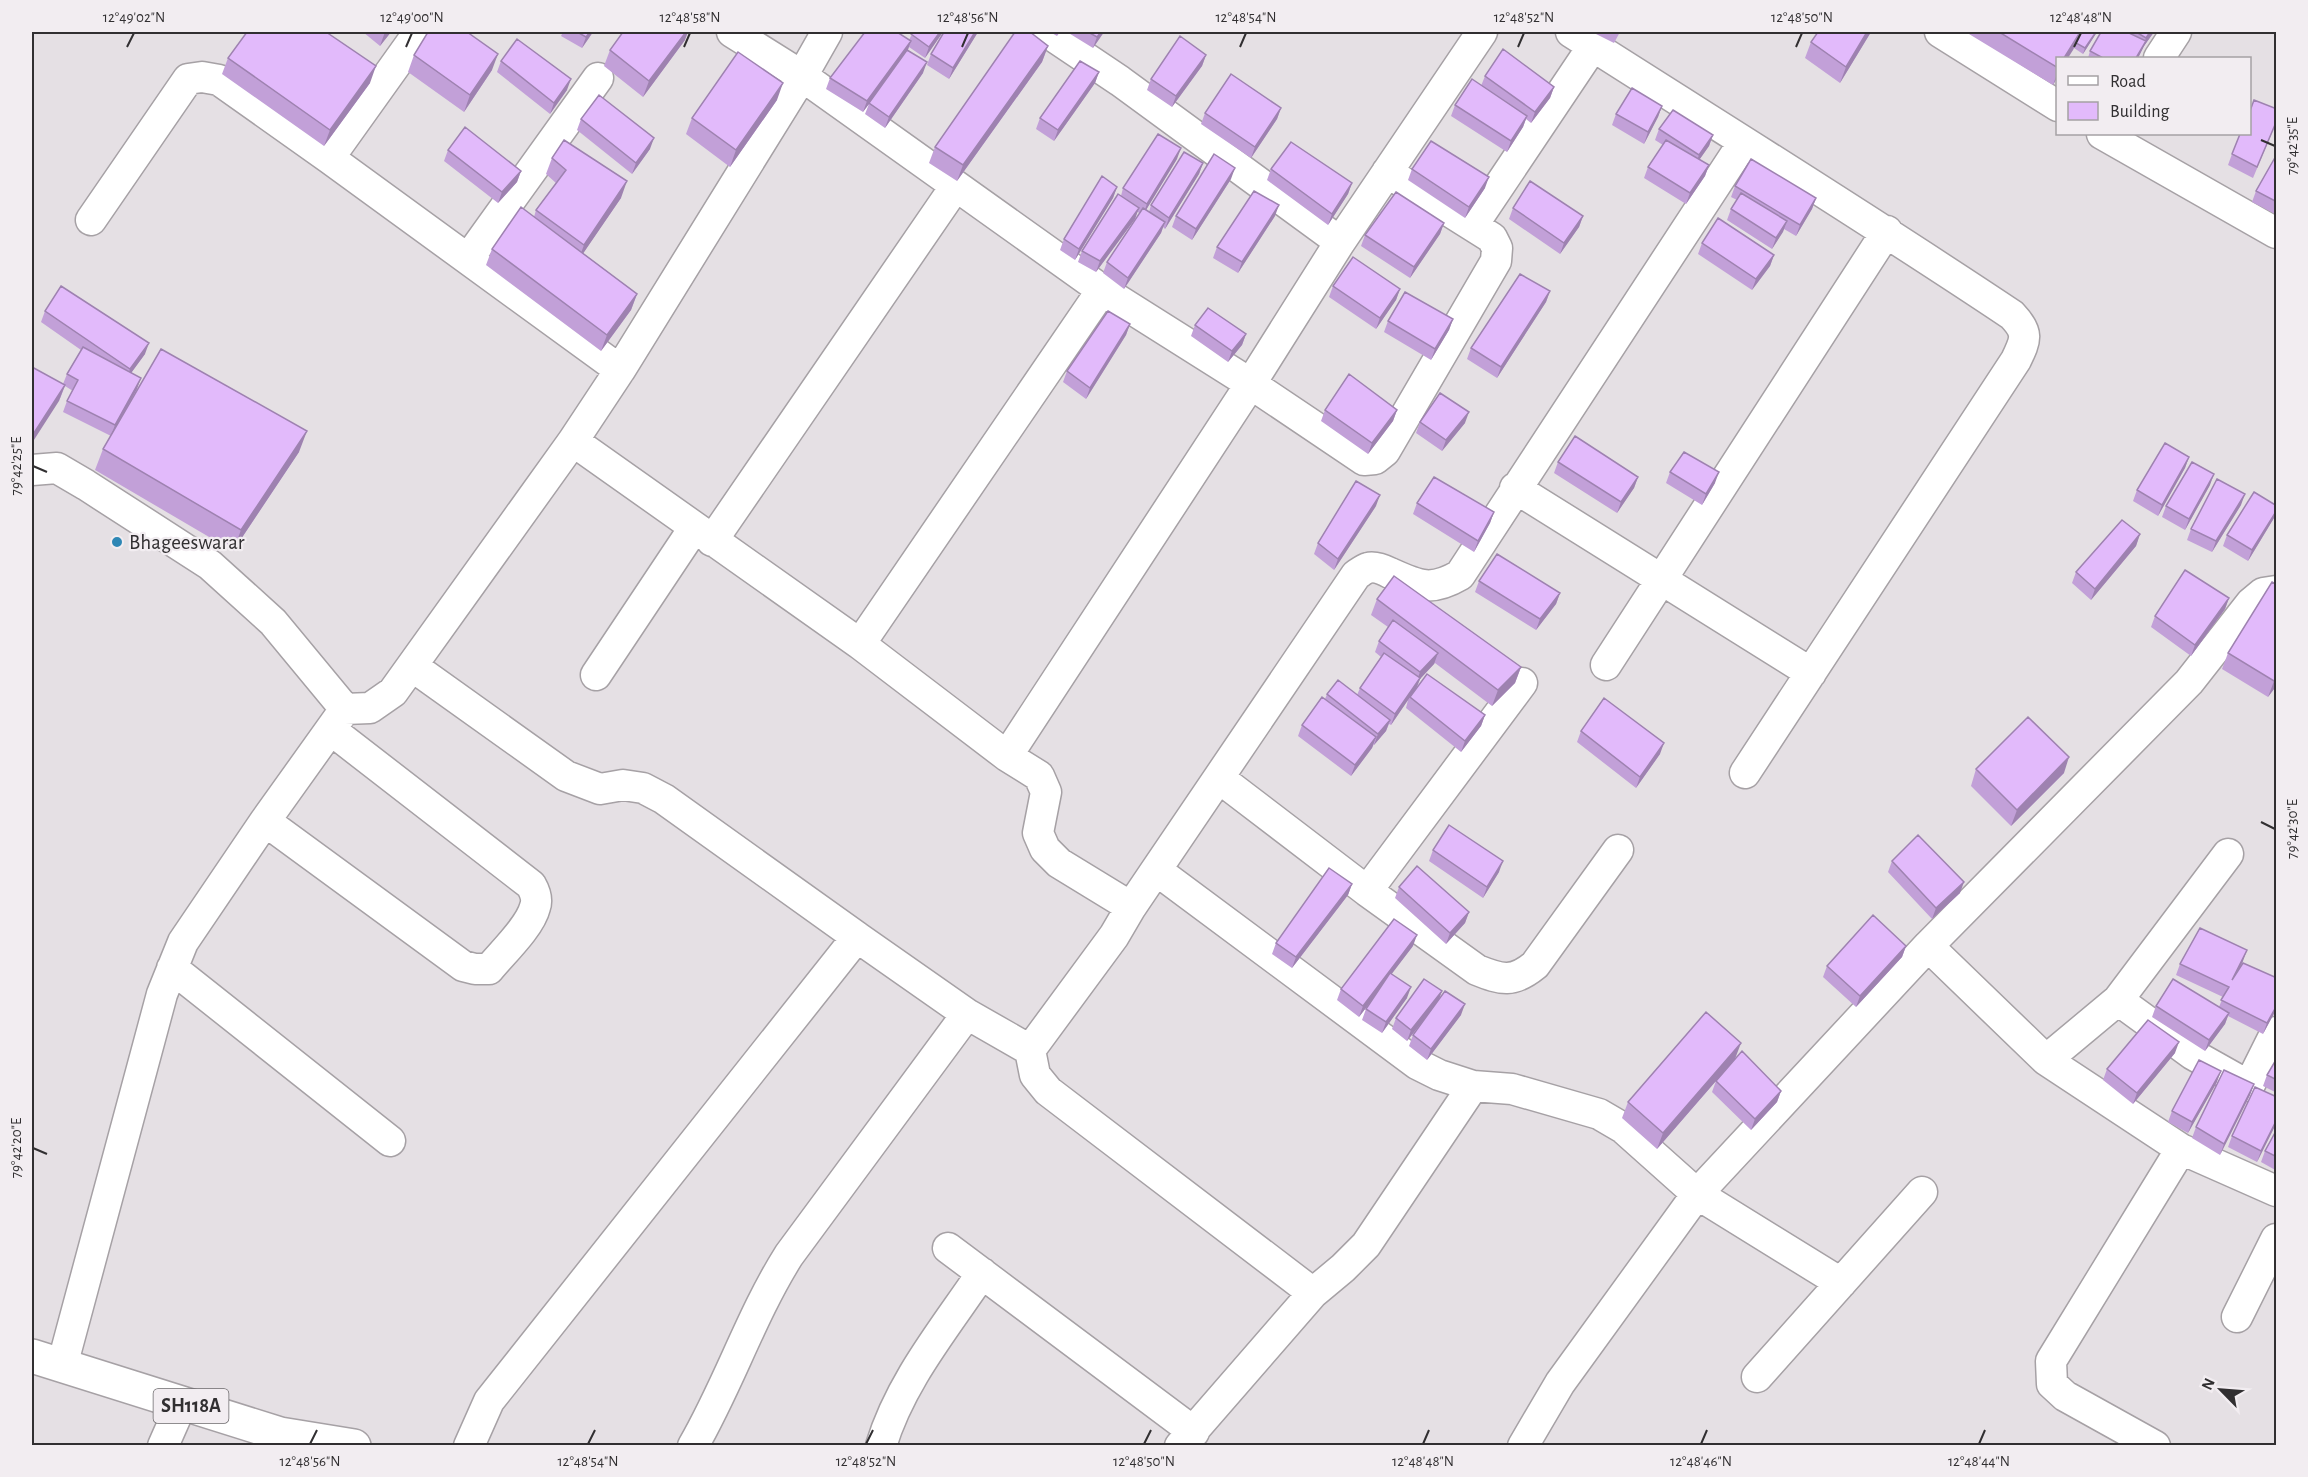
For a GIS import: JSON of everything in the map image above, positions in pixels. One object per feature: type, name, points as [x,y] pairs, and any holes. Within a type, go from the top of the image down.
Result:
[{"type":"main road","name":"SH118A","points":[[46,1361],[280,1434],[346,1445]]},
{"type":"street","points":[[329,158],[419,32]]},
{"type":"street","points":[[732,32],[802,76],[1102,290],[1251,384],[1364,460],[1376,459],[1385,451],[1496,261],[1497,248],[1491,238],[1387,172]]},
{"type":"street","points":[[46,1361],[162,994],[183,942],[265,821],[338,720],[370,708],[393,692],[573,441],[620,370],[827,32]]},
{"type":"street","points":[[1047,32],[1120,81],[1340,242]]},
{"type":"street","points":[[1007,756],[1251,384],[1340,242],[1482,32]]},
{"type":"street","points":[[2160,57],[2176,32]]},
{"type":"street","points":[[1945,33],[2056,105]]},
{"type":"street","points":[[1473,225],[1582,39],[1743,143],[1887,231],[2012,315],[2022,326],[2025,341],[2016,360],[1745,772]]},
{"type":"street","points":[[91,220],[188,79],[202,77],[219,80],[620,370]]},
{"type":"street","points":[[468,259],[598,78]]},
{"type":"street","points":[[2108,135],[2201,192],[2277,233]]},
{"type":"street","points":[[1312,1293],[1048,1091],[1035,1075],[1030,1050],[1114,936],[1131,907],[1356,575],[1368,568],[1382,569],[1418,586],[1435,586],[1447,583],[1460,575],[1743,143]]},
{"type":"street","points":[[596,675],[703,534],[955,187]]},
{"type":"street","points":[[1605,665],[1887,231]]},
{"type":"street","points":[[860,644],[1102,290]]},
{"type":"street","points":[[573,441],[860,644],[1007,756],[1039,776],[1046,792],[1038,833],[1045,849],[1059,863],[1131,907]]},
{"type":"street","points":[[32,470],[57,468],[210,565],[273,622],[338,720],[531,885],[536,893],[536,906],[530,919],[489,969],[463,966],[265,821]]},
{"type":"street","points":[[1515,488],[1811,673]]},
{"type":"street","points":[[1523,1446],[1560,1383],[1697,1194],[1928,946],[2189,682],[2251,603],[2263,593],[2277,591]]},
{"type":"street","points":[[412,666],[566,776],[600,789],[623,785],[643,788],[664,799],[967,1014],[1030,1050]]},
{"type":"street","points":[[1367,891],[1522,683]]},
{"type":"street","points":[[1219,778],[1367,891],[1477,970],[1494,977],[1510,979],[1523,974],[1535,965],[1618,850]]},
{"type":"street","points":[[2046,1060],[2118,1000],[2228,854]]},
{"type":"street","points":[[1156,870],[1417,1065],[1473,1086],[1512,1089],[1599,1114],[1623,1128],[1697,1194],[1841,1283]]},
{"type":"street","points":[[469,1446],[489,1401],[857,938]]},
{"type":"street","points":[[1928,946],[2046,1060],[2181,1149],[2277,1191]]},
{"type":"street","points":[[172,968],[390,1141]]},
{"type":"street","points":[[2118,1000],[2192,1054],[2277,1099]]},
{"type":"street","points":[[693,1446],[713,1411],[770,1285],[789,1255],[967,1014]]},
{"type":"street","points":[[2249,1086],[2277,1032]]},
{"type":"street","points":[[948,1248],[1187,1439],[1312,1293],[1343,1268],[1366,1245],[1473,1086]]},
{"type":"street","points":[[2155,1446],[2066,1396],[2052,1384],[2051,1361],[2181,1149]]},
{"type":"street","points":[[1757,1377],[1922,1192]]},
{"type":"street","points":[[2237,1317],[2277,1239]]},
{"type":"street","points":[[881,1446],[888,1423],[915,1372],[982,1273]]},
{"type":"street","points":[[163,1446],[182,1403]]},
{"type":"building","points":[[247,32],[326,32],[376,66],[330,130],[228,58]]},
{"type":"building","points":[[428,32],[467,32],[498,54],[470,95],[414,55]]},
{"type":"building","points":[[577,32],[590,32],[586,37]]},
{"type":"building","points":[[623,32],[686,32],[649,81],[610,50]]},
{"type":"building","points":[[865,32],[897,32],[911,41],[867,101],[830,78]]},
{"type":"building","points":[[913,32],[940,32],[929,47],[911,34]]},
{"type":"building","points":[[944,32],[975,32],[953,68],[931,54]]},
{"type":"building","points":[[1015,32],[1030,32],[1048,46],[963,165],[935,147]]},
{"type":"building","points":[[1088,32],[1101,32],[1097,37]]},
{"type":"building","points":[[1818,32],[1867,32],[1846,67],[1811,42]]},
{"type":"building","points":[[1999,32],[2075,32],[2079,34],[2065,57],[2056,57],[2056,67]]},
{"type":"building","points":[[2075,32],[2096,32],[2085,48],[2076,43],[2079,34]]},
{"type":"building","points":[[2101,32],[2127,32],[2146,41],[2137,57],[2101,57],[2090,51]]},
{"type":"building","points":[[2136,32],[2150,32],[2146,38]]},
{"type":"building","points":[[1180,36],[1206,55],[1176,96],[1151,79]]},
{"type":"building","points":[[517,39],[571,79],[554,103],[501,61]]},
{"type":"building","points":[[1503,49],[1554,87],[1535,112],[1485,76]]},
{"type":"building","points":[[907,50],[927,62],[889,117],[869,103]]},
{"type":"building","points":[[738,52],[783,83],[736,150],[692,118]]},
{"type":"building","points":[[1080,61],[1099,72],[1058,130],[1040,118]]},
{"type":"building","points":[[1231,74],[1281,108],[1255,147],[1205,113]]},
{"type":"building","points":[[1472,79],[1527,116],[1511,141],[1455,105]]},
{"type":"building","points":[[1632,88],[1662,106],[1648,132],[1616,114]]},
{"type":"building","points":[[599,95],[654,138],[636,163],[581,119]]},
{"type":"building","points":[[2254,100],[2277,109],[2277,120],[2257,167],[2232,154],[2240,135],[2251,135],[2251,108]]},
{"type":"building","points":[[1673,110],[1713,135],[1699,155],[1659,129]]},
{"type":"building","points":[[465,127],[521,171],[502,192],[448,150]]},
{"type":"building","points":[[1158,134],[1181,148],[1147,204],[1123,188]]},
{"type":"building","points":[[564,140],[627,181],[584,245],[536,210],[566,170],[552,158]]},
{"type":"building","points":[[1666,140],[1709,165],[1690,193],[1648,167]]},
{"type":"building","points":[[1431,141],[1489,177],[1469,207],[1412,169]]},
{"type":"building","points":[[1291,142],[1352,183],[1332,214],[1271,169]]},
{"type":"building","points":[[1184,152],[1203,163],[1169,218],[1151,205]]},
{"type":"building","points":[[1214,154],[1235,168],[1196,229],[1176,216]]},
{"type":"building","points":[[2277,154],[2277,202],[2256,191]]},
{"type":"building","points":[[1751,159],[1816,198],[1800,225],[1735,186]]},
{"type":"building","points":[[1102,176],[1117,187],[1079,249],[1064,239]]},
{"type":"building","points":[[1530,181],[1583,216],[1564,243],[1513,208]]},
{"type":"building","points":[[1254,191],[1279,205],[1242,262],[1217,247]]},
{"type":"building","points":[[1396,192],[1444,223],[1414,267],[1365,235]]},
{"type":"building","points":[[1741,193],[1787,221],[1776,238],[1731,209]]},
{"type":"building","points":[[1118,194],[1139,208],[1100,261],[1082,251]]},
{"type":"building","points":[[521,207],[637,294],[607,335],[492,249]]},
{"type":"building","points":[[1143,208],[1165,222],[1128,278],[1107,262]]},
{"type":"building","points":[[1718,218],[1774,255],[1756,279],[1702,243]]},
{"type":"building","points":[[1353,257],[1400,289],[1380,318],[1333,286]]},
{"type":"building","points":[[1520,274],[1550,291],[1501,367],[1471,348]]},
{"type":"building","points":[[61,286],[149,343],[130,369],[45,311]]},
{"type":"building","points":[[1405,292],[1453,319],[1435,349],[1388,321]]},
{"type":"building","points":[[1208,308],[1246,334],[1232,351],[1195,325]]},
{"type":"building","points":[[1108,311],[1130,324],[1090,388],[1067,371]]},
{"type":"building","points":[[83,347],[141,378],[115,425],[67,401],[78,380],[67,374]]},
{"type":"building","points":[[161,349],[307,431],[241,530],[103,449]]},
{"type":"building","points":[[32,367],[65,385],[32,436]]},
{"type":"building","points":[[1349,374],[1397,410],[1372,443],[1325,410]]},
{"type":"building","points":[[1440,393],[1469,412],[1446,440],[1420,422]]},
{"type":"building","points":[[1575,436],[1638,477],[1621,502],[1558,462]]},
{"type":"building","points":[[2165,443],[2189,457],[2162,505],[2137,490]]},
{"type":"building","points":[[1684,452],[1719,472],[1706,494],[1670,472]]},
{"type":"building","points":[[2192,462],[2214,474],[2189,519],[2166,506]]},
{"type":"building","points":[[1434,477],[1494,512],[1478,541],[1417,503]]},
{"type":"building","points":[[2217,479],[2245,494],[2216,541],[2191,529]]},
{"type":"building","points":[[1356,481],[1380,495],[1338,559],[1318,543]]},
{"type":"building","points":[[2254,492],[2277,506],[2277,510],[2252,550],[2227,535]]},
{"type":"building","points":[[2122,520],[2140,534],[2095,589],[2076,572]]},
{"type":"building","points":[[1497,554],[1560,593],[1540,619],[1479,581]]},
{"type":"building","points":[[2185,570],[2229,598],[2195,645],[2155,616]]},
{"type":"building","points":[[1394,576],[1521,667],[1498,690],[1377,599]]},
{"type":"building","points":[[2272,582],[2277,585],[2277,677],[2274,681],[2228,653]]},
{"type":"building","points":[[1393,620],[1438,653],[1420,672],[1379,641]]},
{"type":"building","points":[[1384,653],[1420,678],[1395,714],[1360,688]]},
{"type":"building","points":[[1427,674],[1485,715],[1465,741],[1410,697]]},
{"type":"building","points":[[1338,680],[1390,720],[1378,734],[1327,694]]},
{"type":"building","points":[[1322,697],[1376,737],[1355,765],[1302,725]]},
{"type":"building","points":[[1604,698],[1664,743],[1640,777],[1581,731]]},
{"type":"building","points":[[2028,717],[2069,757],[2017,810],[1976,769]]},
{"type":"building","points":[[1449,825],[1503,861],[1487,887],[1433,850]]},
{"type":"building","points":[[1918,835],[1964,882],[1936,908],[1892,861]]},
{"type":"building","points":[[1417,866],[1469,912],[1450,933],[1399,887]]},
{"type":"building","points":[[1329,868],[1352,884],[1296,957],[1276,943]]},
{"type":"building","points":[[1873,915],[1906,946],[1860,996],[1827,966]]},
{"type":"building","points":[[1394,919],[1417,935],[1363,1006],[1341,989]]},
{"type":"building","points":[[2200,928],[2247,950],[2232,980],[2243,963],[2277,978],[2277,1005],[2267,1023],[2221,1000],[2229,987],[2180,964]]},
{"type":"building","points":[[1390,973],[1411,987],[1386,1022],[1366,1009]]},
{"type":"building","points":[[1424,979],[1442,991],[1411,1030],[1396,1018]]},
{"type":"building","points":[[2173,979],[2229,1013],[2209,1040],[2156,1006]]},
{"type":"building","points":[[1445,991],[1465,1004],[1431,1049],[1413,1035]]},
{"type":"building","points":[[1706,1012],[1741,1043],[1663,1133],[1628,1102]]},
{"type":"building","points":[[2148,1020],[2179,1042],[2137,1093],[2107,1069]]},
{"type":"building","points":[[1742,1051],[1781,1091],[1755,1119],[1716,1081]]},
{"type":"building","points":[[2277,1058],[2277,1080],[2267,1075]]},
{"type":"building","points":[[2199,1060],[2221,1071],[2192,1122],[2172,1111]]},
{"type":"building","points":[[2224,1070],[2254,1084],[2224,1144],[2196,1127]]},
{"type":"building","points":[[2255,1087],[2277,1097],[2277,1119],[2261,1151],[2232,1136]]},
{"type":"building","points":[[2277,1129],[2277,1157],[2265,1151]]},
{"type":"place","name":"Bhageeswarar","points":[[117,542]]}]
